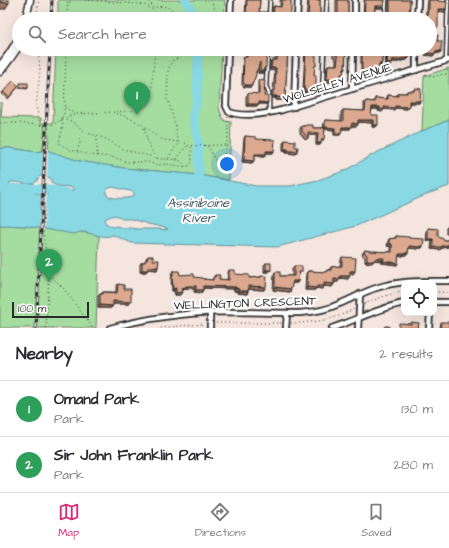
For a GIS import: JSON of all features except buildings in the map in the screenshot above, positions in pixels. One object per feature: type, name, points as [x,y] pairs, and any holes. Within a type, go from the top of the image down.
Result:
[{"type":"main road","points":[[27,12],[30,0]]},
{"type":"main road","points":[[32,12],[35,0]]},
{"type":"main road","points":[[0,66],[12,49]]},
{"type":"main road","points":[[0,72],[13,56]]},
{"type":"street","points":[[230,12],[231,0]]},
{"type":"street","points":[[297,12],[298,0]]},
{"type":"street","points":[[355,12],[356,0]]},
{"type":"street","points":[[417,12],[418,0]]},
{"type":"street","points":[[228,56],[226,106],[229,112]]},
{"type":"street","points":[[294,107],[296,56]]},
{"type":"street","points":[[352,89],[353,56]]},
{"type":"street","points":[[416,56],[416,70]]},
{"type":"street","name":"WOLSELEY AVENUE","points":[[229,112],[237,114],[269,113],[294,107],[447,60]]},
{"type":"street","name":"WELLINGTON CRESCENT","points":[[437,282],[449,281]]},
{"type":"street","name":"WELLINGTON CRESCENT","points":[[110,328],[168,316],[210,313],[287,313],[327,309],[360,294],[401,282]]},
{"type":"street","points":[[358,328],[360,294]]},
{"type":"street","points":[[437,302],[449,302]]},
{"type":"street","points":[[332,328],[346,324],[380,309],[401,304]]},
{"type":"street","points":[[210,313],[210,328]]},
{"type":"street","points":[[286,328],[287,313]]},
{"type":"street","points":[[429,328],[430,316]]},
{"type":"lane","points":[[269,12],[270,0]]},
{"type":"lane","points":[[326,12],[327,0]]},
{"type":"lane","points":[[385,12],[386,0]]},
{"type":"lane","points":[[447,60],[448,0]]},
{"type":"lane","points":[[268,56],[266,86],[269,94],[269,113]]},
{"type":"lane","points":[[322,98],[324,56]]},
{"type":"lane","points":[[382,80],[384,56]]},
{"type":"path","points":[[37,12],[39,0]]},
{"type":"path","points":[[67,12],[68,0]]},
{"type":"path","points":[[67,7],[71,0]]},
{"type":"path","points":[[85,0],[140,4],[148,6],[152,9]]},
{"type":"path","points":[[145,0],[151,4],[154,12]]},
{"type":"path","points":[[211,0],[216,12]]},
{"type":"path","points":[[152,9],[157,7],[167,7],[175,12]]},
{"type":"path","points":[[38,56],[40,72],[36,105],[41,125]]},
{"type":"path","points":[[66,56],[64,112],[61,120],[62,125],[59,143],[70,150],[91,155],[112,157],[128,162],[148,162],[157,165],[166,164],[186,167],[192,162],[192,146]]},
{"type":"path","points":[[0,121],[1,123],[49,126],[76,114],[137,110],[145,107],[149,103],[151,95],[154,56]]},
{"type":"path","points":[[178,142],[169,103],[166,100],[168,71],[172,60],[182,56]]},
{"type":"path","points":[[426,74],[432,77],[446,74],[448,67]]},
{"type":"path","points":[[64,107],[76,114]]},
{"type":"path","points":[[113,112],[128,117],[164,140],[182,142],[192,146],[226,145]]},
{"type":"path","points":[[205,145],[208,146],[216,161],[220,160],[224,155],[228,138],[229,112]]},
{"type":"path","points":[[61,120],[71,121],[91,135],[106,139],[123,149],[165,160],[181,160],[186,167]]},
{"type":"path","points":[[46,328],[49,273],[43,233],[47,136],[49,126]]},
{"type":"path","points":[[144,126],[149,146],[156,158]]},
{"type":"path","points":[[77,151],[80,142],[78,137],[85,131]]},
{"type":"path","points":[[97,136],[97,155]]},
{"type":"path","points":[[168,159],[176,146],[182,142]]},
{"type":"path","points":[[177,160],[188,145]]},
{"type":"path","points":[[49,273],[64,289],[93,328]]},
{"type":"path","points":[[437,292],[449,292]]},
{"type":"green space","points":[[58,0],[182,0],[190,12],[58,12]]},
{"type":"green space","points":[[187,0],[225,0],[224,12],[195,12]]},
{"type":"green space","points":[[56,56],[195,56],[194,97],[200,98],[200,56],[222,56],[219,108],[225,121],[231,122],[229,180],[199,175],[124,168],[79,161],[48,151],[49,135],[44,135],[43,150],[37,152],[0,148],[0,102],[2,104],[1,117],[41,118],[41,123],[53,123]]},
{"type":"green space","points":[[449,68],[449,120],[422,131],[424,76]]},
{"type":"green space","points":[[0,225],[26,226],[99,235],[96,328],[0,328]]},
{"type":"water","name":"Assiniboine River","points":[[449,120],[449,186],[356,226],[277,247],[132,243],[113,235],[103,236],[83,232],[74,234],[26,226],[0,225],[0,148],[37,152],[46,150],[79,161],[124,168],[199,175],[256,186],[290,186],[318,180],[344,171],[374,154]],"holes":[[[40,176],[48,177],[51,179],[51,183],[57,186],[71,187],[73,190],[57,190],[43,195],[16,189],[9,185],[10,182],[32,184],[35,183]],[[113,187],[131,191],[134,195],[126,198],[111,197],[106,194],[106,191]],[[116,215],[122,219],[132,219],[168,229],[113,227],[105,223],[105,219]]]},
{"type":"pier","points":[[43,148],[48,149],[47,179],[42,178]]},
{"type":"pier","points":[[41,193],[46,193],[44,231],[39,231]]},
{"type":"waterway","points":[[185,0],[192,12]]},
{"type":"waterway","points":[[198,56],[197,100],[193,116],[199,146],[198,186]]},
{"type":"waterway","name":"Assiniboine River","points":[[0,188],[45,189],[67,193]]},
{"type":"railway","points":[[51,12],[52,0]]},
{"type":"railway","points":[[36,328],[50,56]]},
{"type":"place","name":"Omand Park","points":[[137,115]]},
{"type":"place","name":"Sir John Franklin Park","points":[[49,282]]}]
